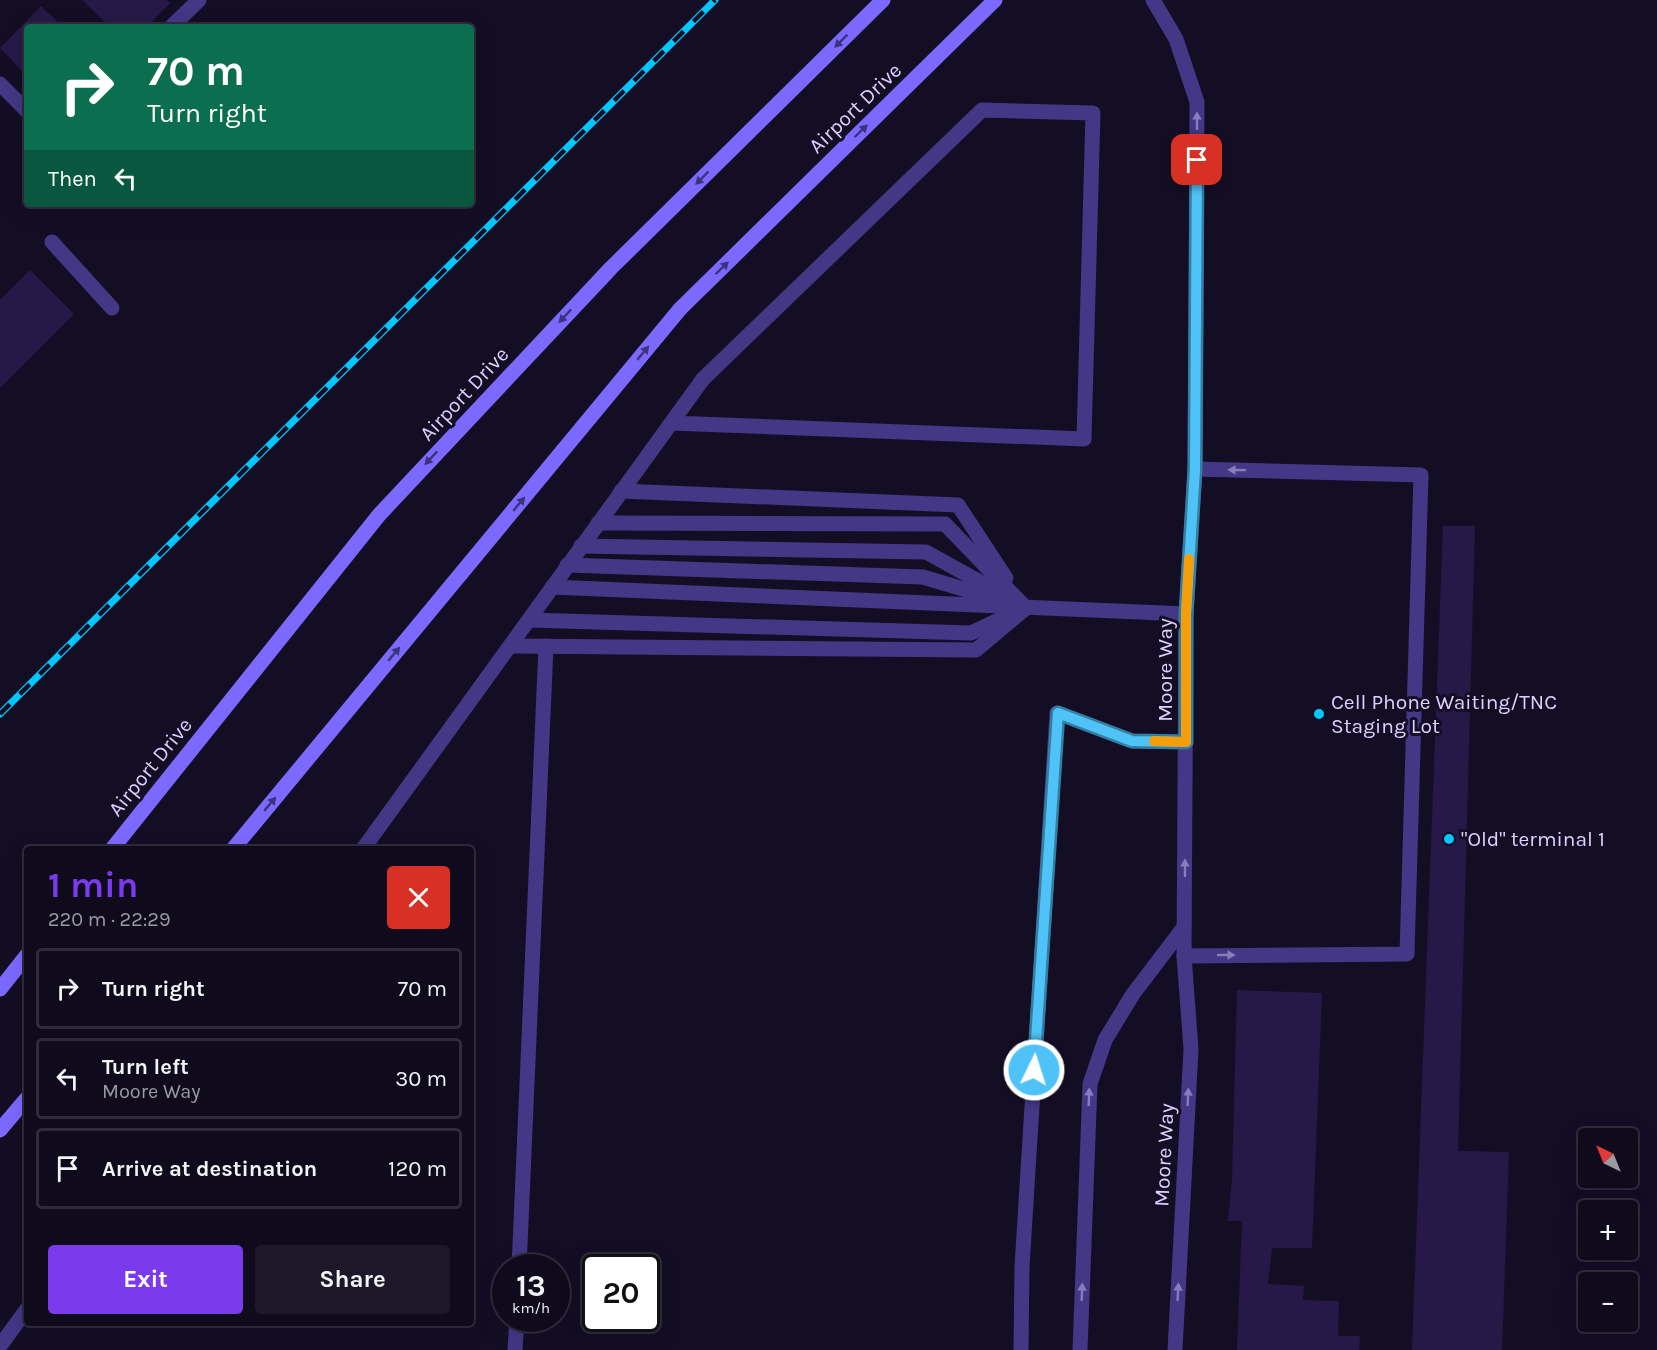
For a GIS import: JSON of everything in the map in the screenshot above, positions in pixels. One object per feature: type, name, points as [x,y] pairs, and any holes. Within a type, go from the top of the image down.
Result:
[{"type":"main road","name":"Airport Drive","points":[[114,846],[379,515],[610,268],[883,0]]},
{"type":"main road","name":"Airport Drive","points":[[235,846],[680,309],[994,0]]},
{"type":"main road","points":[[0,988],[24,959]]},
{"type":"main road","points":[[0,1130],[24,1102]]},
{"type":"street","points":[[174,24],[199,0]]},
{"type":"street","name":"Moore Way","points":[[1154,0],[1176,39],[1197,102],[1195,469],[1186,614],[1184,927],[1191,1049],[1175,1350]]},
{"type":"street","points":[[0,84],[24,108]]},
{"type":"street","points":[[365,846],[512,646],[567,565],[703,379],[982,110],[1093,112],[1084,439],[671,423]]},
{"type":"street","points":[[52,242],[112,308]]},
{"type":"street","points":[[1184,956],[1407,954],[1421,488],[1421,476],[1195,469]]},
{"type":"street","points":[[621,491],[958,505],[1026,608]]},
{"type":"street","points":[[598,523],[945,524],[1026,608]]},
{"type":"street","points":[[581,546],[926,552],[1026,608]]},
{"type":"street","points":[[567,565],[923,576],[1026,608]]},
{"type":"street","points":[[552,587],[1186,614]]},
{"type":"street","points":[[529,620],[971,633],[1026,608]]},
{"type":"street","points":[[512,646],[976,650],[1026,608]]},
{"type":"street","points":[[520,1254],[546,646]]},
{"type":"street","points":[[1021,1350],[1022,1267],[1058,713],[1132,741],[1186,742]]},
{"type":"street","points":[[1080,1350],[1090,1084],[1105,1040],[1133,994],[1184,927]]},
{"type":"street","points":[[0,1346],[24,1313]]},
{"type":"street","points":[[515,1350],[516,1332]]},
{"type":"building","points":[[82,0],[167,0],[170,3],[150,24],[107,24]]},
{"type":"building","points":[[41,6],[60,24],[24,24],[24,73],[0,48]]},
{"type":"building","points":[[30,270],[74,314],[0,388],[0,300]]},
{"type":"building","name":"\"Old\" terminal 1","points":[[1443,526],[1475,526],[1458,1151],[1509,1152],[1502,1350],[1412,1350]]},
{"type":"building","points":[[1237,990],[1322,993],[1312,1248],[1272,1248],[1268,1284],[1304,1286],[1303,1300],[1339,1301],[1338,1336],[1360,1336],[1359,1350],[1237,1350],[1242,1221],[1228,1221],[1232,1179]]},
{"type":"railway","points":[[0,714],[715,0]]},
{"type":"slow traffic","points":[[1154,741],[1186,742],[1186,614],[1189,559]]},
{"type":"place","name":"Cell Phone Waiting/TNC Staging Lot","points":[[1319,714]]},
{"type":"place","name":"\"Old\" terminal 1","points":[[1449,839]]},
{"type":"route","points":[[1034,1070],[1058,713],[1132,741],[1186,742],[1186,614],[1195,469],[1197,160]]}]
